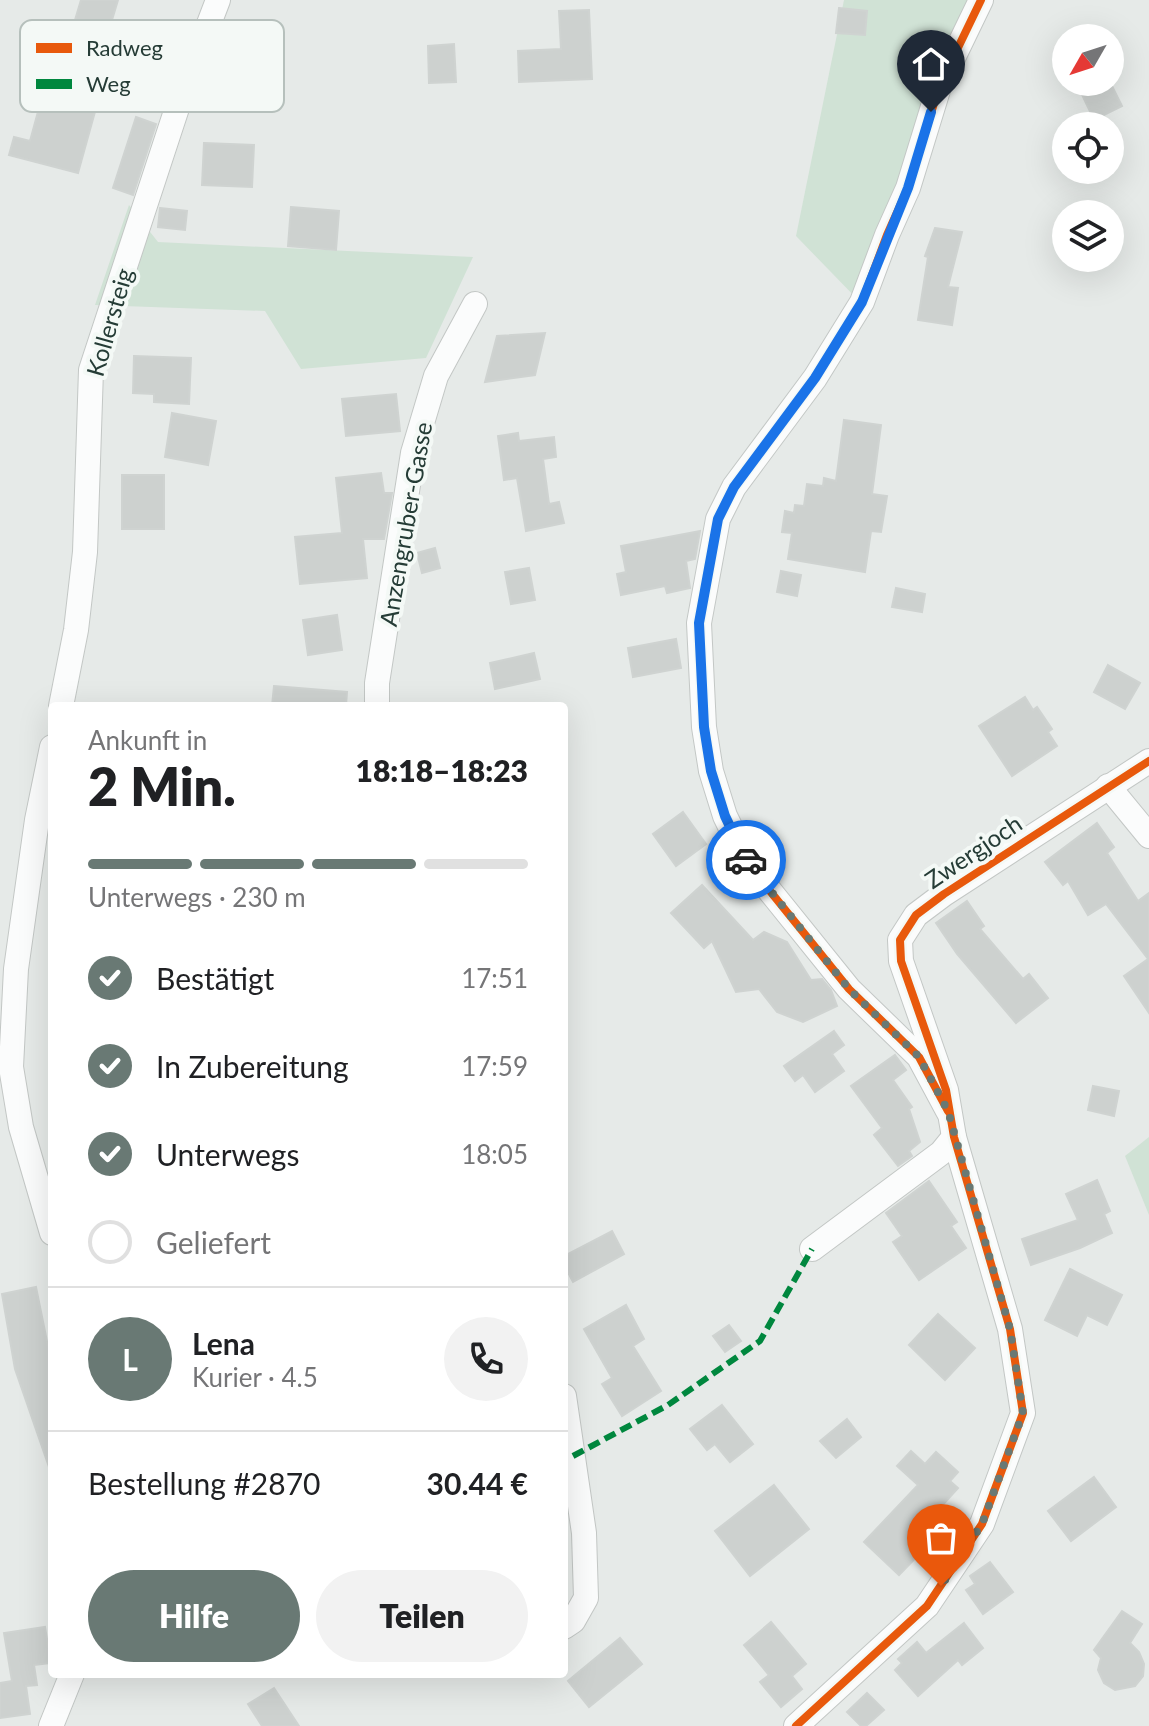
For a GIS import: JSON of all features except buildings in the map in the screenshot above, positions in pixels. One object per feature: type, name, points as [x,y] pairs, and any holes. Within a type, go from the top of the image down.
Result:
[{"type":"street","name":"Kollersteig","points":[[210,20],[218,0]]},
{"type":"street","points":[[796,1726],[927,1606],[982,1524],[1023,1413],[1010,1329],[948,1111],[919,1057],[849,989],[749,865],[725,816],[711,771],[704,727],[699,623],[718,519],[734,487],[815,378],[862,302],[908,188],[939,87],[981,0]]},
{"type":"street","name":"Kollersteig","points":[[62,702],[76,630],[85,552],[91,370],[176,112]]},
{"type":"street","name":"Anzengruber-Gasse","points":[[377,702],[377,683],[413,453],[436,376],[475,304]]},
{"type":"street","name":"Zwergjoch","points":[[948,1111],[946,1090],[901,961],[900,940],[916,915],[944,894],[1149,761]]},
{"type":"street","points":[[48,766],[37,820],[16,969],[11,1067],[21,1127],[44,1187],[48,1210]]},
{"type":"street","points":[[1108,786],[1149,836]]},
{"type":"street","points":[[812,1249],[941,1153],[954,1137]]},
{"type":"street","points":[[568,1423],[584,1533],[586,1598],[568,1624]]},
{"type":"street","points":[[51,1726],[70,1678]]},
{"type":"green space","points":[[844,0],[985,0],[862,304],[796,236]]},
{"type":"green space","points":[[129,205],[158,242],[473,257],[426,358],[301,369],[265,311],[95,305]]},
{"type":"green space","points":[[1149,1137],[1149,1215],[1125,1156]]},
{"type":"marked path","points":[[573,1456],[668,1405],[760,1341],[812,1249]]},
{"type":"cycle path","points":[[948,1111],[919,1057],[849,989],[749,865],[725,816],[711,771],[704,727],[699,623],[718,519],[734,487],[815,378],[862,302],[908,188],[939,87],[981,0]]},
{"type":"cycle path","points":[[796,1726],[927,1606],[982,1524],[1023,1413],[1010,1329],[954,1137],[946,1090],[901,961],[900,940],[916,915],[944,894],[1149,761]]},
{"type":"way so far","points":[[746,860],[849,989],[919,1057],[948,1111],[1010,1329],[1023,1413],[982,1524],[941,1586]]},
{"type":"route","points":[[746,860],[725,816],[711,771],[704,727],[699,623],[718,519],[734,487],[815,378],[862,302],[908,188],[931,112]]}]
